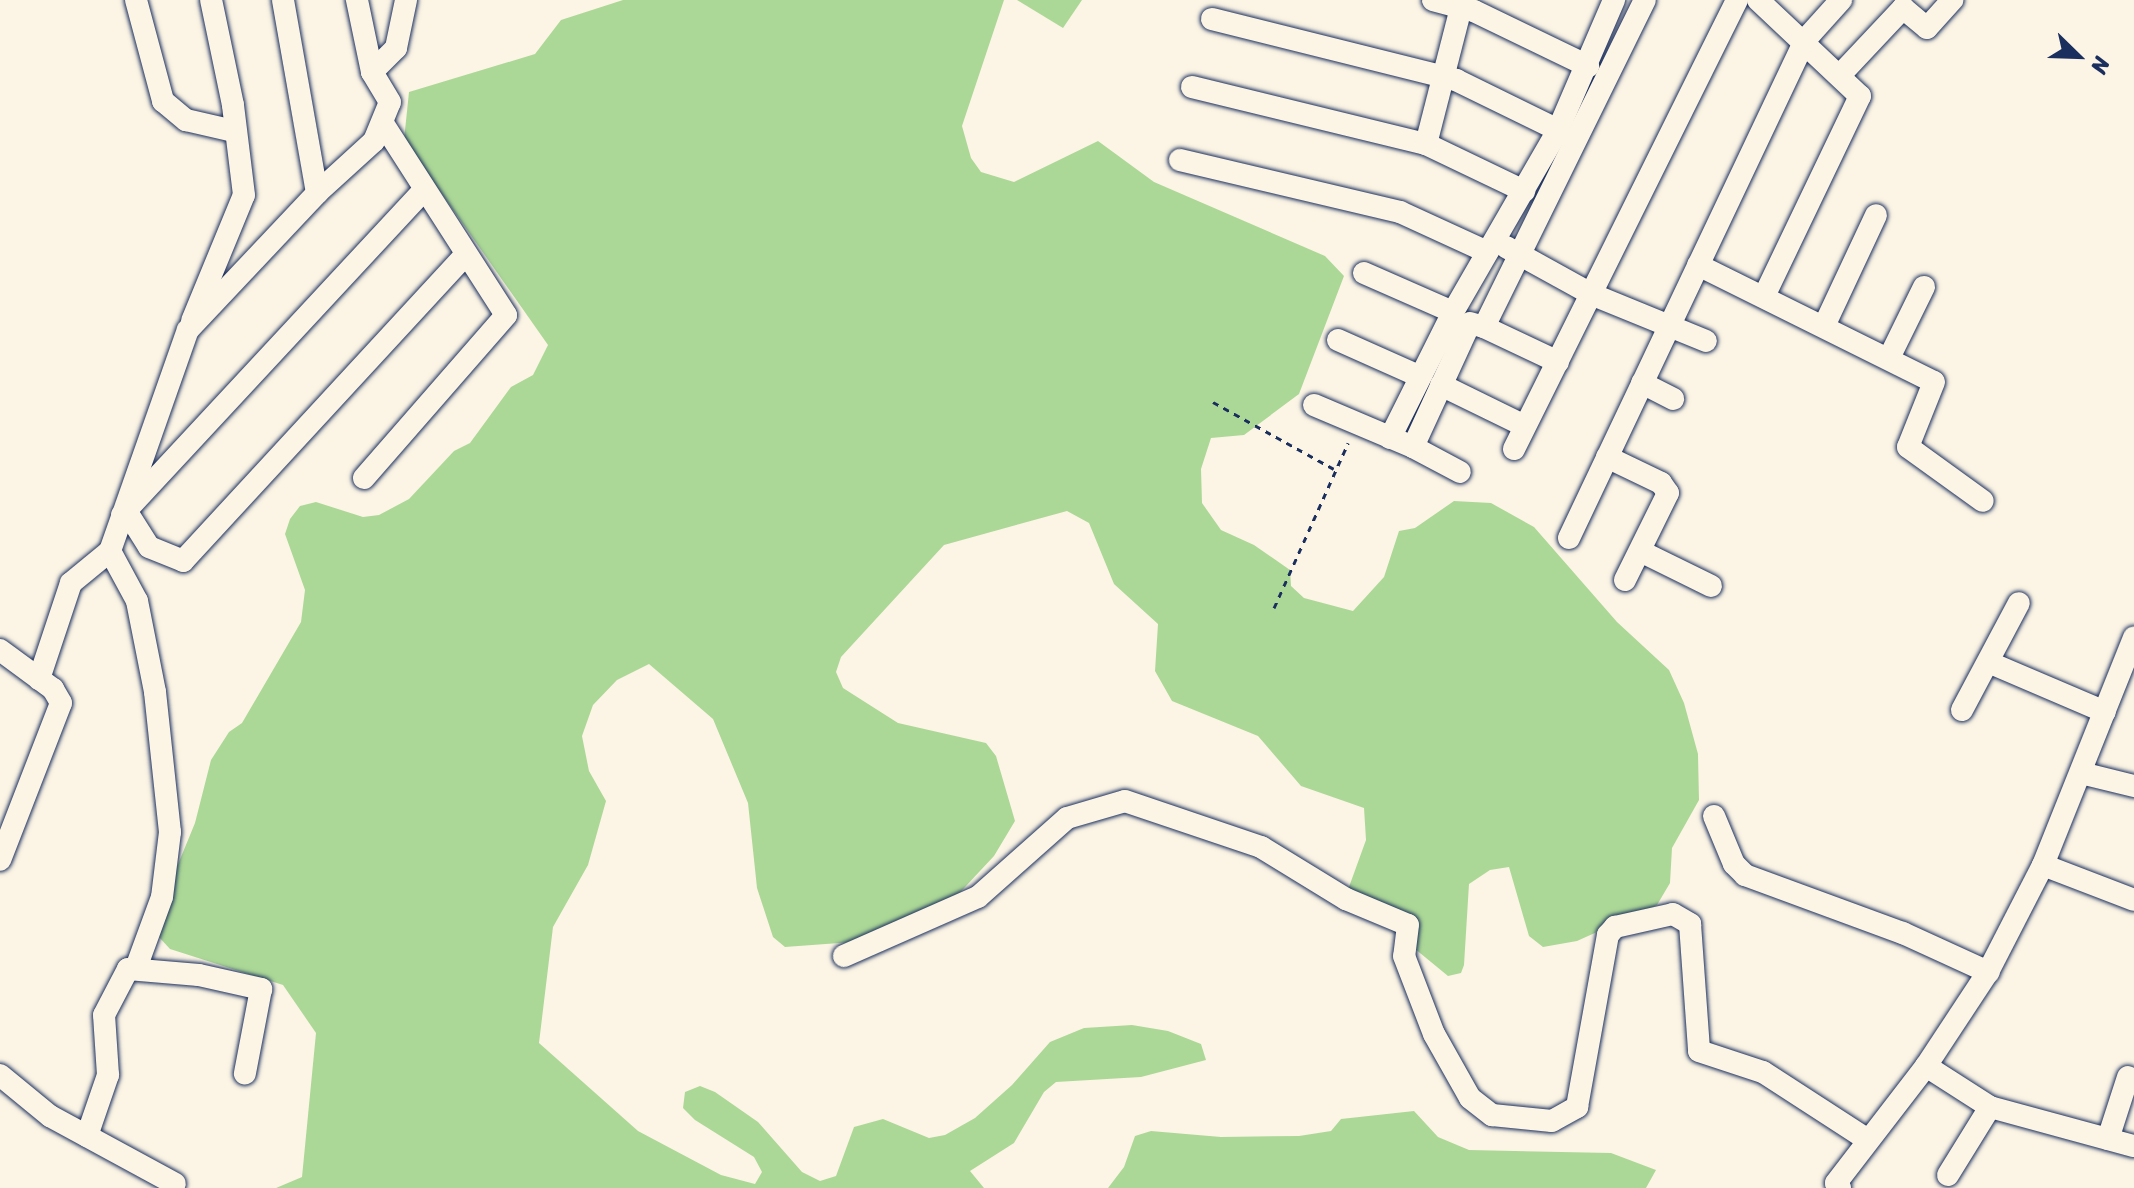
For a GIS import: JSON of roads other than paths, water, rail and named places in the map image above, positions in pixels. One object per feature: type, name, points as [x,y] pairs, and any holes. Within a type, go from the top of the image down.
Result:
[{"type":"street","points":[[136,0],[163,101],[186,120],[234,131]]},
{"type":"street","points":[[39,679],[71,583],[110,551],[188,330],[244,195],[233,105],[211,0]]},
{"type":"street","points":[[283,0],[317,193]]},
{"type":"street","points":[[188,330],[317,193],[374,141],[384,125],[390,102],[372,72],[357,0]]},
{"type":"street","points":[[372,72],[396,48],[406,0]]},
{"type":"street","points":[[1433,0],[1462,3],[1588,66]]},
{"type":"street","points":[[1390,438],[1453,312],[1558,130],[1614,0]]},
{"type":"street","points":[[1484,327],[1645,0]]},
{"type":"street","points":[[1514,449],[1737,0]]},
{"type":"street","points":[[1758,0],[1805,40],[1860,96],[1764,296]]},
{"type":"street","points":[[1569,538],[1805,40],[1841,0]]},
{"type":"street","points":[[1841,74],[1903,8],[1927,28],[1952,0]]},
{"type":"street","points":[[1426,144],[1462,3]]},
{"type":"street","points":[[1212,19],[1445,77],[1558,130]]},
{"type":"street","points":[[1192,87],[1426,144],[1524,191]]},
{"type":"street","points":[[364,478],[506,315],[384,125]]},
{"type":"street","points":[[1180,160],[1400,212],[1518,255],[1591,294],[1670,322],[1706,341]]},
{"type":"street","points":[[122,514],[424,190]]},
{"type":"street","points":[[1825,324],[1876,215]]},
{"type":"street","points":[[122,514],[149,547],[183,561],[465,255]]},
{"type":"street","points":[[1698,265],[1890,356],[1934,382],[1908,447],[1983,501]]},
{"type":"street","points":[[1364,273],[1453,312]]},
{"type":"street","points":[[1890,356],[1924,287]]},
{"type":"street","points":[[1413,447],[1470,323],[1558,362]]},
{"type":"street","points":[[1338,340],[1419,376]]},
{"type":"street","points":[[1642,383],[1673,399]]},
{"type":"street","points":[[1441,385],[1525,426]]},
{"type":"street","points":[[1314,405],[1413,447],[1460,472]]},
{"type":"street","points":[[1607,457],[1667,489],[1625,580]]},
{"type":"street","points":[[87,1136],[108,1075],[104,1015],[124,975],[136,968],[162,897],[170,832],[155,692],[137,601],[110,551]]},
{"type":"street","points":[[1640,551],[1711,586]]},
{"type":"street","points":[[1962,710],[2019,603]]},
{"type":"street","points":[[1836,1186],[1926,1066],[1988,972],[2043,865],[2134,638]]},
{"type":"street","points":[[0,650],[59,695],[59,715],[0,860]]},
{"type":"street","points":[[1988,662],[2105,712]]},
{"type":"street","points":[[2081,773],[2134,786]]},
{"type":"street","points":[[844,956],[978,897],[1067,818],[1125,801],[1261,847],[1346,899],[1408,925],[1404,956],[1434,1034],[1470,1098],[1492,1115],[1552,1121],[1577,1107],[1608,935],[1615,927],[1673,914],[1690,924],[1699,1051],[1763,1072],[1868,1140]]},
{"type":"street","points":[[1714,816],[1734,864],[1745,875],[1903,933],[1988,972]]},
{"type":"street","points":[[2043,865],[2134,900]]},
{"type":"street","points":[[136,968],[261,989],[264,997],[245,1073]]},
{"type":"street","points":[[1926,1066],[1990,1107],[2134,1146]]},
{"type":"street","points":[[0,1075],[50,1116],[175,1184]]},
{"type":"street","points":[[2108,1139],[2128,1077]]},
{"type":"street","points":[[1948,1175],[1990,1107]]}]
